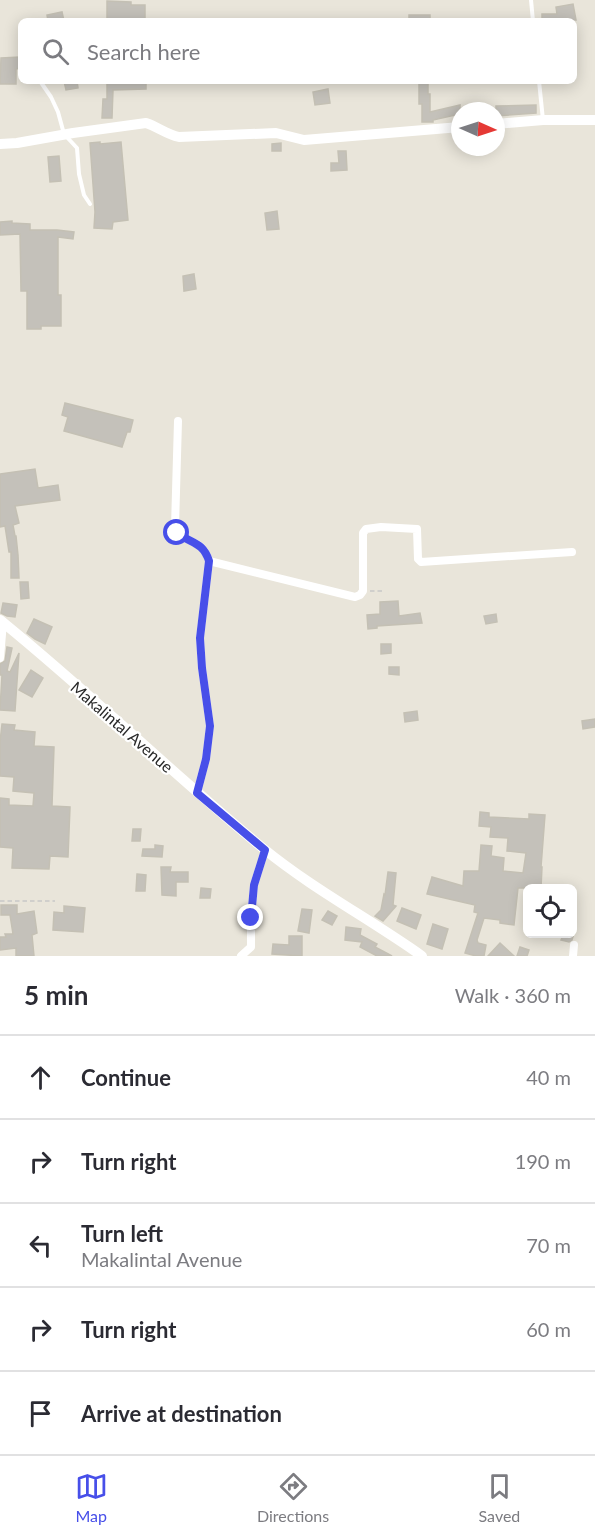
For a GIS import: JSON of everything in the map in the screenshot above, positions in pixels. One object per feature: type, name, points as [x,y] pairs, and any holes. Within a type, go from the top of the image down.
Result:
[{"type":"street","points":[[505,123],[543,120],[595,120]]},
{"type":"street","points":[[0,144],[146,123],[169,135],[179,137],[276,133],[304,140],[451,128]]},
{"type":"street","points":[[178,421],[175,527],[177,533],[201,546],[206,551],[209,561],[200,638],[210,726],[206,759],[197,793]]},
{"type":"street","points":[[209,561],[355,597],[363,591],[363,533],[366,529],[381,527],[417,529],[418,560],[421,562],[572,552]]},
{"type":"street","points":[[0,658],[1,627]]},
{"type":"street","name":"Makalintal Avenue","points":[[1,627],[265,850],[299,876],[422,956]]},
{"type":"street","points":[[241,956],[251,947],[254,885],[265,850]]},
{"type":"street","points":[[573,956],[574,945]]},
{"type":"lane","points":[[531,0],[533,18]]},
{"type":"lane","points":[[42,84],[58,112],[64,134],[77,148],[79,174],[84,195],[90,204]]},
{"type":"lane","points":[[539,84],[543,120]]},
{"type":"path","points":[[363,591],[385,591]]},
{"type":"path","points":[[0,901],[55,901]]},
{"type":"building","points":[[107,1],[145,5],[145,18],[107,18]]},
{"type":"building","points":[[573,4],[576,18],[542,18],[542,14],[557,14],[556,7]]},
{"type":"building","points":[[62,12],[63,18],[48,18],[47,15]]},
{"type":"building","points":[[409,15],[430,15],[430,18],[409,18]]},
{"type":"building","points":[[18,57],[16,84],[0,84],[1,58]]},
{"type":"building","points":[[65,84],[77,84],[78,88],[66,90]]},
{"type":"building","points":[[107,84],[146,84],[146,89],[113,90],[112,118],[102,118],[103,99],[107,99]]},
{"type":"building","points":[[419,84],[428,84],[430,112],[451,107],[451,116],[433,120],[433,122],[422,122],[422,104],[419,104]]},
{"type":"building","points":[[328,89],[330,103],[315,105],[313,92]]},
{"type":"building","points":[[536,105],[536,113],[505,115],[505,106]]},
{"type":"building","points":[[100,142],[100,144],[121,142],[128,220],[113,222],[112,229],[94,228],[90,143]]},
{"type":"building","points":[[281,143],[281,151],[272,151],[272,144]]},
{"type":"building","points":[[338,151],[346,151],[347,170],[331,171],[331,163],[339,163]]},
{"type":"building","points":[[59,156],[61,181],[50,182],[48,157]]},
{"type":"building","points":[[277,211],[279,229],[267,230],[265,213]]},
{"type":"building","points":[[12,221],[12,223],[30,224],[30,230],[74,232],[73,239],[58,237],[58,295],[61,295],[61,326],[27,329],[27,291],[21,291],[20,234],[0,235],[0,222]]},
{"type":"building","points":[[194,274],[196,289],[184,291],[183,276]]},
{"type":"building","points":[[65,403],[133,420],[122,447],[64,431],[68,417],[62,415]]},
{"type":"building","points":[[35,469],[38,488],[58,485],[60,500],[15,506],[19,523],[13,525],[19,578],[11,578],[11,552],[9,552],[5,526],[0,527],[0,474]]},
{"type":"building","points":[[20,582],[28,582],[29,598],[21,599]]},
{"type":"building","points":[[398,601],[399,616],[420,613],[422,623],[377,626],[377,628],[368,629],[367,615],[380,614],[380,602]]},
{"type":"building","points":[[3,603],[17,605],[15,617],[1,613]]},
{"type":"building","points":[[496,614],[497,622],[486,624],[484,616]]},
{"type":"building","points":[[34,619],[52,627],[45,644],[27,633]]},
{"type":"building","points":[[381,644],[391,644],[391,653],[381,654]]},
{"type":"building","points":[[7,647],[12,648],[7,671],[10,672],[19,653],[15,711],[0,710],[2,675],[0,675],[0,664],[5,661]]},
{"type":"building","points":[[389,667],[399,667],[399,675],[389,674]]},
{"type":"building","points":[[31,670],[43,678],[32,697],[19,690]]},
{"type":"building","points":[[417,711],[418,720],[405,722],[404,713]]},
{"type":"building","points":[[595,719],[595,727],[583,729],[582,721]]},
{"type":"building","points":[[2,724],[15,725],[14,730],[35,732],[34,746],[54,747],[52,806],[70,807],[68,857],[50,856],[49,869],[12,868],[13,848],[0,847],[0,798],[9,799],[9,805],[33,806],[34,793],[13,791],[14,777],[0,776]]},
{"type":"building","points":[[480,812],[489,813],[489,817],[529,819],[529,814],[545,815],[541,884],[523,884],[523,888],[518,888],[514,925],[484,918],[477,940],[478,943],[486,945],[484,956],[465,953],[478,913],[474,912],[475,905],[427,894],[432,877],[463,886],[464,871],[479,871],[481,845],[492,846],[491,856],[504,858],[503,871],[523,873],[526,853],[507,851],[508,838],[490,837],[491,827],[479,826]]},
{"type":"building","points":[[133,829],[141,829],[140,841],[132,841]]},
{"type":"building","points":[[155,845],[163,846],[162,857],[142,856],[143,849],[155,849]]},
{"type":"building","points":[[161,867],[171,867],[170,872],[188,872],[188,882],[176,882],[176,896],[162,895]]},
{"type":"building","points":[[388,872],[396,873],[393,905],[396,906],[383,921],[375,916],[381,910]]},
{"type":"building","points":[[137,874],[146,875],[145,891],[136,891]]},
{"type":"building","points":[[201,888],[211,889],[210,898],[200,898]]},
{"type":"building","points":[[1,905],[17,905],[17,914],[34,911],[37,933],[32,935],[34,956],[16,956],[16,948],[0,950],[0,937],[13,934],[10,915],[1,915]]},
{"type":"building","points":[[64,906],[85,908],[83,932],[53,930],[54,912],[64,913]]},
{"type":"building","points":[[402,908],[421,915],[416,929],[397,921]]},
{"type":"building","points":[[302,909],[312,910],[309,933],[298,931]]},
{"type":"building","points":[[328,911],[337,916],[332,925],[322,920]]},
{"type":"building","points":[[433,924],[448,929],[442,949],[427,944]]},
{"type":"building","points":[[346,927],[361,929],[360,935],[377,944],[375,947],[392,956],[377,956],[360,947],[362,942],[345,940]]},
{"type":"building","points":[[289,936],[302,936],[302,956],[272,954],[273,944],[289,945]]},
{"type":"building","points":[[562,938],[573,938],[569,942],[561,940]]},
{"type":"building","points":[[500,943],[514,956],[488,956]]},
{"type":"building","points":[[520,947],[529,950],[527,956],[517,956]]},
{"type":"route","points":[[177,533],[201,546],[206,551],[209,561],[200,638],[210,726],[206,759],[197,793],[265,850],[254,885],[251,918]]}]
